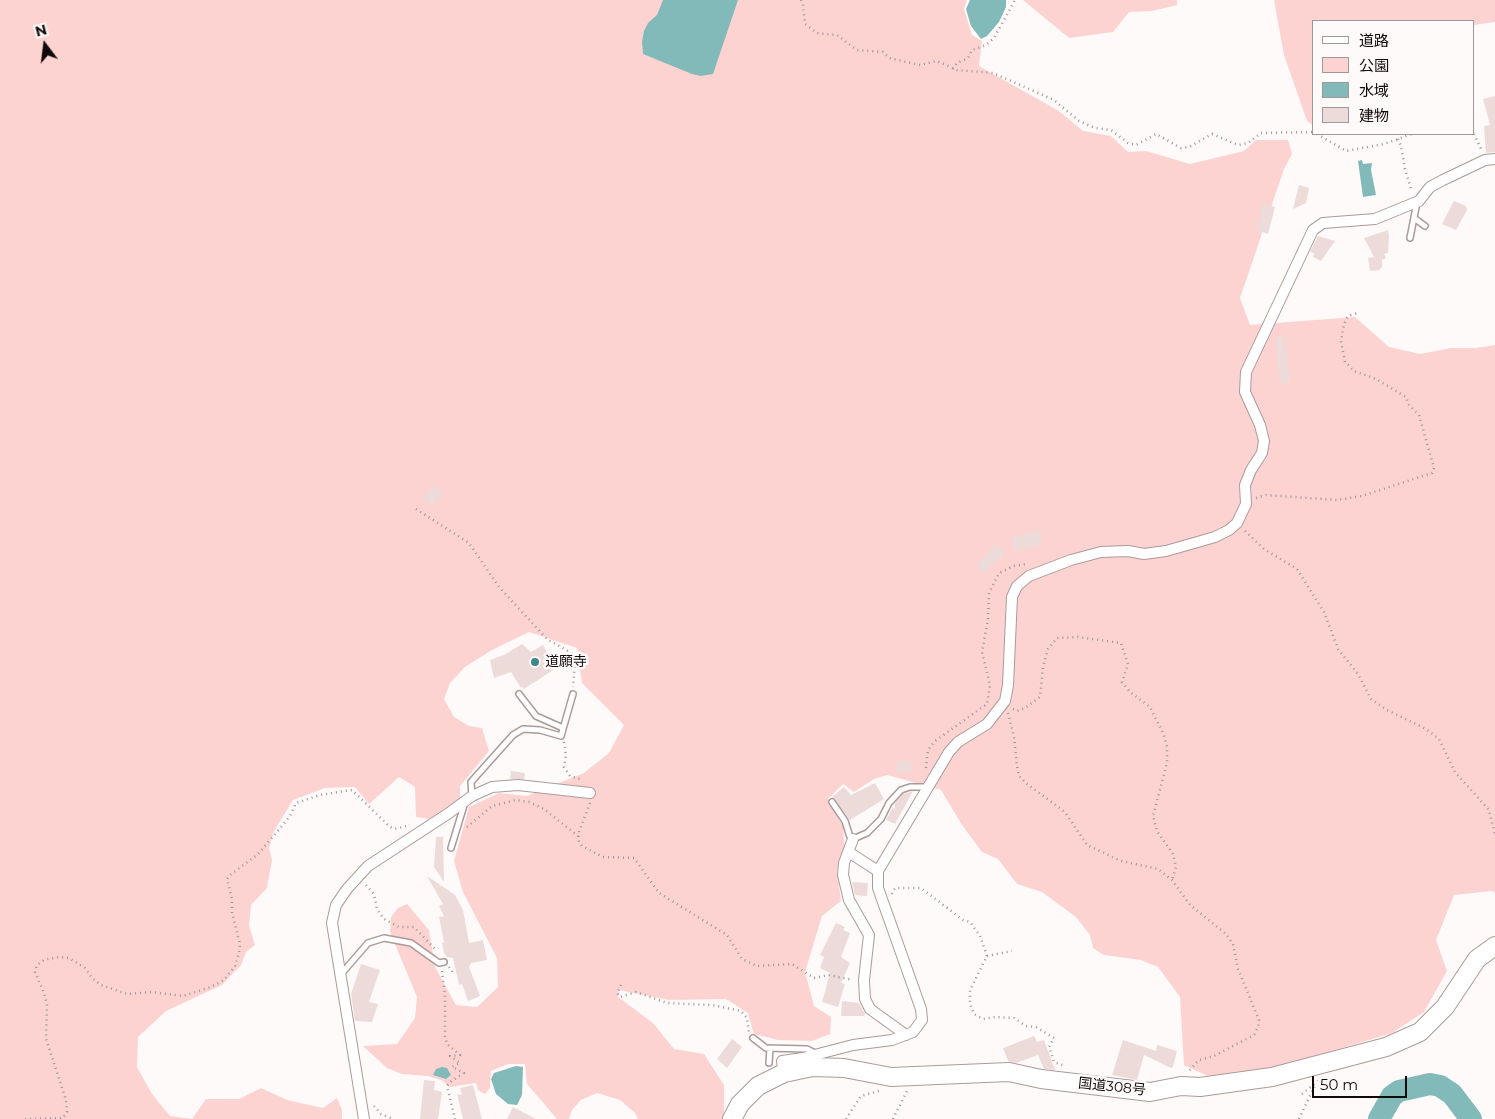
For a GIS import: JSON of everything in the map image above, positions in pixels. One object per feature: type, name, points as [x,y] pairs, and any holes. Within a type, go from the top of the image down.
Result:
[{"type":"highway","name":"国道308号","points":[[732,1119],[748,1094],[777,1068],[828,1067],[891,1077],[1009,1072],[1072,1083],[1150,1092],[1181,1086],[1200,1088],[1272,1077],[1349,1058],[1404,1040],[1420,1032],[1445,1007],[1477,959],[1495,946]]},
{"type":"street","points":[[777,1068],[782,1061],[853,1045],[892,1040],[913,1032],[922,1020],[921,1009],[878,888],[878,871],[929,784],[958,742],[987,724],[1002,707],[1008,685],[1012,597],[1018,586],[1029,576],[1071,560],[1101,552],[1128,551],[1144,554],[1174,549],[1215,538],[1236,522],[1246,504],[1245,486],[1251,470],[1262,453],[1264,441],[1260,425],[1244,392],[1246,372],[1313,230],[1317,226],[1329,222],[1375,219],[1417,202],[1430,187],[1490,160]]},
{"type":"street","points":[[364,1119],[332,923],[336,905],[368,866],[468,798],[492,787],[518,785],[590,792]]},
{"type":"street","points":[[853,839],[850,853],[844,863],[845,885],[854,910],[869,935],[864,974],[865,998],[870,1009],[906,1035]]},
{"type":"street","points":[[850,853],[878,871]]},
{"type":"lane","points":[[1410,238],[1417,202]]},
{"type":"lane","points":[[1414,218],[1424,226]]},
{"type":"lane","points":[[519,694],[536,716],[563,728]]},
{"type":"lane","points":[[451,848],[468,798],[471,782],[513,735],[523,729],[540,730],[561,736],[573,694]]},
{"type":"lane","points":[[832,802],[845,821],[850,837],[853,839],[867,833],[881,819],[889,803],[901,790],[929,784]]},
{"type":"lane","points":[[340,975],[368,943],[384,938],[411,943],[442,962]]},
{"type":"lane","points":[[753,1038],[766,1048],[807,1049],[817,1054]]},
{"type":"lane","points":[[770,1048],[777,1068]]},
{"type":"path","points":[[953,68],[957,63],[968,58],[972,50],[986,45],[994,38],[1015,0]]},
{"type":"path","points":[[801,1],[805,24],[816,33],[837,35],[857,50],[883,52],[889,58],[920,65],[936,62],[953,68],[993,73],[1054,100],[1079,121],[1095,128],[1112,130],[1128,143],[1136,145],[1156,134],[1182,148],[1189,147],[1212,134],[1238,146],[1261,133],[1312,133]]},
{"type":"path","points":[[1318,135],[1346,152],[1409,135]]},
{"type":"path","points":[[1475,135],[1490,160]]},
{"type":"path","points":[[1398,139],[1412,195],[1417,202]]},
{"type":"path","points":[[1246,500],[1266,495],[1338,500],[1362,496],[1432,473],[1434,468],[1419,415],[1409,405],[1406,398],[1376,379],[1354,371],[1345,362],[1341,341],[1344,324],[1348,316],[1358,313]]},
{"type":"path","points":[[416,509],[469,543],[499,587],[547,639],[573,654],[575,663],[573,694]]},
{"type":"path","points":[[1236,522],[1264,549],[1297,569],[1324,612],[1338,649],[1358,674],[1372,699],[1439,739],[1455,772],[1489,810],[1495,835]]},
{"type":"path","points":[[929,784],[926,773],[928,750],[944,734],[965,722],[986,704],[989,696],[990,685],[982,652],[988,619],[989,593],[993,582],[999,573],[1013,566],[1031,564]]},
{"type":"path","points":[[1002,707],[1017,711],[1040,697],[1043,667],[1048,649],[1057,638],[1078,637],[1121,643],[1128,664],[1122,682],[1130,692],[1150,707],[1164,735],[1167,747],[1167,763],[1153,816],[1157,831],[1173,854],[1176,866],[1172,880]]},
{"type":"path","points":[[1002,707],[1008,712],[1011,721],[1017,766],[1020,776],[1027,784],[1064,812],[1088,845],[1121,860],[1158,869],[1172,880],[1190,905],[1226,934],[1233,944],[1238,969],[1259,1020],[1254,1035],[1214,1056],[1199,1060],[1181,1086]]},
{"type":"path","points":[[561,736],[566,755],[564,767],[570,776],[587,783],[590,792],[590,801],[578,836],[582,846],[603,857],[634,858],[659,893],[727,935],[742,959],[749,963],[757,966],[792,964],[814,978],[828,976],[857,980],[864,974]]},
{"type":"path","points":[[26,1119],[63,1118],[67,1112],[66,1100],[46,1038],[47,1004],[35,972],[37,965],[44,960],[59,957],[69,958],[85,968],[92,978],[101,985],[127,994],[152,992],[183,996],[211,987],[224,980],[235,966],[239,953],[240,944],[232,913],[232,899],[227,880],[230,874],[257,855],[277,832],[296,802],[320,795],[352,790],[395,829],[426,821],[433,823]]},
{"type":"path","points":[[455,837],[492,806],[516,800],[529,802],[544,810],[578,836]]},
{"type":"path","points":[[356,879],[366,884],[374,894],[377,909],[384,919],[399,926],[414,927],[430,942],[442,962],[454,974]]},
{"type":"path","points":[[890,922],[895,913],[892,894],[895,888],[921,888],[963,920],[970,922],[980,936],[987,956],[970,990],[970,1004],[974,1014],[983,1019],[995,1017],[1014,1018],[1026,1026],[1036,1027],[1054,1038],[1049,1046],[1054,1062],[1066,1066],[1071,1074],[1072,1083]]},
{"type":"path","points":[[987,956],[1012,951]]},
{"type":"path","points":[[442,962],[445,995],[445,1036],[447,1044],[460,1054],[450,1056],[460,1063],[452,1067],[464,1073],[447,1086],[455,1119]]},
{"type":"path","points":[[621,984],[617,993],[620,997],[636,992],[667,1003],[712,1005],[746,1014],[749,1033],[753,1038]]},
{"type":"path","points":[[893,1119],[906,1092],[922,1076]]},
{"type":"path","points":[[1300,1119],[1316,1082]]},
{"type":"path","points":[[846,1119],[861,1096],[877,1090],[884,1091]]},
{"type":"path","points":[[361,1104],[372,1104],[381,1114],[393,1119]]},
{"type":"green space","points":[[0,0],[967,0],[964,9],[972,35],[982,41],[979,66],[1059,111],[1083,131],[1111,136],[1128,152],[1146,151],[1190,164],[1244,151],[1256,140],[1288,140],[1292,154],[1284,169],[1240,298],[1250,325],[1355,317],[1389,347],[1420,354],[1451,348],[1476,348],[1495,345],[1495,893],[1492,891],[1454,895],[1436,940],[1447,971],[1424,1012],[1392,1033],[1269,1070],[1208,1076],[1184,1065],[1180,997],[1158,967],[1141,960],[1104,955],[1093,948],[1090,935],[1076,917],[1042,892],[1017,884],[998,859],[982,852],[962,825],[941,790],[887,775],[874,779],[854,792],[843,784],[828,799],[843,827],[845,848],[837,869],[841,901],[822,916],[805,972],[814,1006],[831,1017],[830,1034],[812,1041],[778,1040],[754,1034],[748,1013],[726,999],[669,1000],[619,990],[617,996],[653,1023],[674,1049],[704,1054],[724,1085],[724,1119],[638,1119],[635,1113],[620,1100],[597,1093],[581,1100],[572,1110],[569,1119],[557,1119],[527,1084],[525,1064],[508,1064],[491,1071],[490,1088],[485,1094],[478,1090],[476,1083],[450,1087],[441,1080],[428,1076],[402,1074],[387,1068],[363,1046],[397,1044],[415,1018],[417,997],[390,932],[391,917],[398,908],[407,904],[429,930],[435,967],[456,1005],[477,1007],[498,987],[497,958],[463,892],[454,861],[469,807],[499,793],[527,796],[584,773],[609,753],[624,725],[582,683],[577,648],[529,632],[492,650],[465,667],[450,683],[444,699],[454,717],[469,726],[482,728],[489,751],[460,786],[460,799],[430,819],[416,817],[415,787],[399,777],[369,804],[355,787],[325,788],[293,800],[274,831],[269,848],[272,860],[267,888],[251,905],[249,926],[255,945],[246,952],[241,965],[222,985],[166,1011],[138,1037],[137,1067],[152,1094],[170,1116],[192,1119],[0,1119]]},
{"type":"green space","points":[[1023,0],[1177,0],[1177,5],[1152,11],[1129,12],[1113,32],[1069,38]]},
{"type":"green space","points":[[1274,0],[1495,0],[1495,22],[1475,25],[1475,20],[1312,20],[1312,125],[1307,121],[1284,55]]},
{"type":"green space","points":[[261,1088],[287,1100],[323,1108],[337,1098],[342,1110],[342,1119],[192,1119],[206,1099],[239,1099]]},
{"type":"water","points":[[663,0],[738,0],[713,74],[701,76],[692,74],[643,54],[642,42],[644,31],[648,23],[657,15]]},
{"type":"water","points":[[970,0],[1006,0],[1006,7],[999,22],[987,36],[981,39],[971,26],[966,9]]},
{"type":"water","points":[[1362,160],[1363,164],[1372,163],[1371,170],[1376,195],[1363,197],[1358,161]]},
{"type":"water","points":[[516,1066],[523,1067],[522,1095],[517,1105],[508,1104],[496,1094],[491,1079],[494,1073]]},
{"type":"water","points":[[447,1068],[451,1075],[446,1079],[433,1075],[436,1069]]},
{"type":"building","points":[[1495,96],[1495,152],[1486,153],[1484,126],[1490,125],[1483,99]]},
{"type":"building","points":[[1299,185],[1309,188],[1306,203],[1293,209]]},
{"type":"building","points":[[1454,201],[1466,206],[1467,210],[1456,230],[1442,224]]},
{"type":"building","points":[[1263,203],[1275,207],[1268,234],[1256,230]]},
{"type":"building","points":[[1388,230],[1388,253],[1384,254],[1386,258],[1382,260],[1382,267],[1379,270],[1370,271],[1368,258],[1374,257],[1364,238]]},
{"type":"building","points":[[1318,236],[1335,241],[1321,261],[1313,257],[1314,253],[1310,252]]},
{"type":"building","points":[[1285,337],[1290,382],[1280,383],[1275,338]]},
{"type":"building","points":[[435,485],[444,493],[432,506],[423,498]]},
{"type":"building","points":[[1039,530],[1042,545],[1015,552],[1011,537]]},
{"type":"building","points":[[997,544],[1006,553],[984,573],[976,564]]},
{"type":"building","points":[[522,644],[531,652],[543,645],[549,656],[553,653],[561,665],[524,689],[521,688],[511,672],[494,678],[490,660],[504,655]]},
{"type":"building","points":[[896,761],[911,761],[911,772],[896,773]]},
{"type":"building","points":[[511,771],[525,773],[524,779],[510,779]]},
{"type":"building","points":[[875,783],[884,799],[850,820],[832,797],[844,787],[851,795]]},
{"type":"building","points":[[913,791],[895,824],[886,820],[893,807],[895,810],[895,803],[903,794]]},
{"type":"building","points":[[436,837],[443,837],[444,882],[434,867]]},
{"type":"building","points":[[427,876],[455,895],[463,910],[469,943],[483,940],[487,960],[471,963],[469,967],[480,996],[468,1001],[462,984],[459,985],[453,958],[447,957],[444,953],[442,943],[444,942],[439,917],[444,916],[439,906],[443,904]]},
{"type":"building","points":[[852,882],[868,883],[867,896],[855,895]]},
{"type":"building","points":[[836,923],[845,927],[843,930],[850,933],[841,957],[850,963],[841,983],[845,984],[838,1007],[822,1002],[830,973],[820,968],[824,957],[820,955]]},
{"type":"building","points":[[361,964],[380,970],[369,1002],[378,1004],[372,1022],[355,1021],[351,994]]},
{"type":"building","points":[[842,1001],[859,1003],[865,1014],[864,1016],[841,1016]]},
{"type":"building","points":[[1034,1036],[1037,1042],[1044,1040],[1055,1070],[1044,1069],[1038,1055],[1016,1063],[1008,1061],[1003,1048]]},
{"type":"building","points":[[732,1039],[742,1047],[727,1068],[717,1059]]},
{"type":"building","points":[[1123,1040],[1156,1051],[1157,1045],[1177,1051],[1173,1067],[1171,1068],[1144,1055],[1137,1080],[1112,1075]]},
{"type":"building","points":[[424,1080],[435,1081],[434,1090],[442,1092],[438,1119],[420,1119]]},
{"type":"building","points":[[473,1085],[482,1119],[463,1119],[457,1094],[462,1095],[460,1088]]},
{"type":"building","points":[[513,1107],[536,1119],[507,1119]]},
{"type":"waterway","points":[[1379,1119],[1392,1096],[1399,1091],[1430,1084],[1440,1086],[1452,1094],[1471,1119]]},
{"type":"place","name":"道願寺","points":[[535,662]]}]
